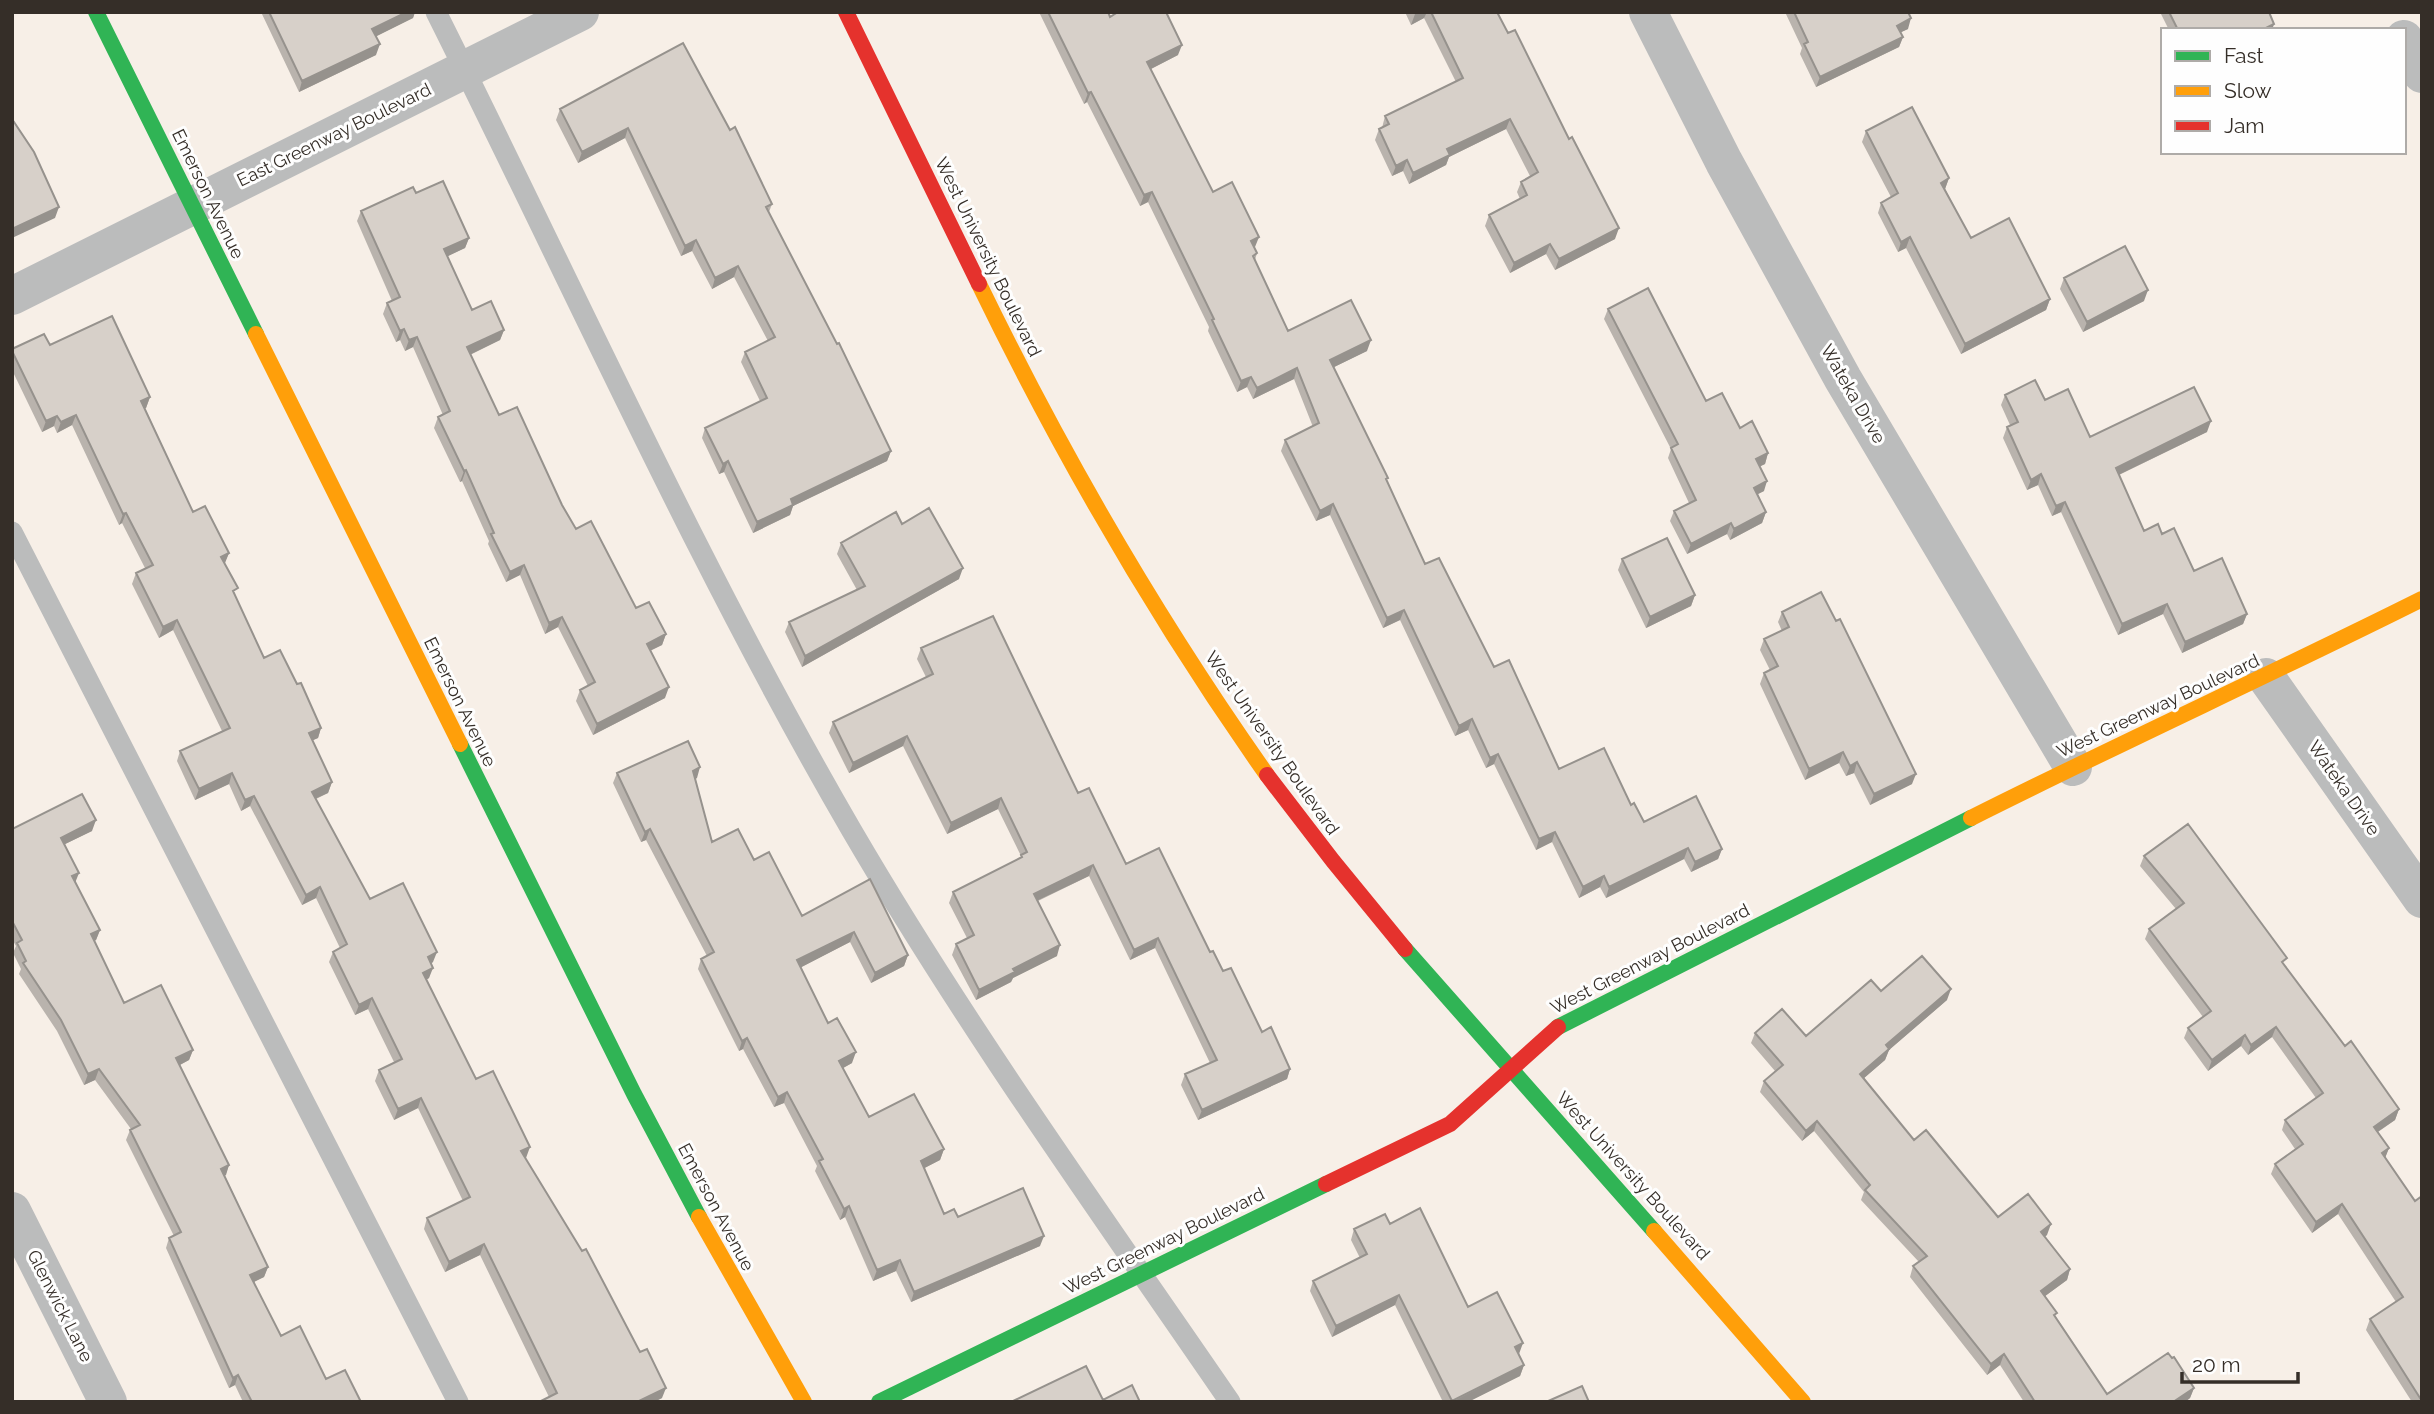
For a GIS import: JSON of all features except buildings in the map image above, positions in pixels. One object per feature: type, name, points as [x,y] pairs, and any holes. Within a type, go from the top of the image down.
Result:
[{"type":"street","name":"Emerson Avenue","points":[[96,12],[634,1094],[724,1264],[804,1402]]},
{"type":"street","name":"East Greenway Boulevard","points":[[12,296],[580,12]]},
{"type":"street","name":"West University Boulevard","points":[[846,12],[1040,407],[1119,547],[1197,672],[1269,778],[1350,885],[1510,1069],[1710,1291],[1803,1402]]},
{"type":"street","name":"Wateka Drive","points":[[1648,12],[1724,162],[1843,379],[2073,767]]},
{"type":"street","points":[[2391,12],[2399,28]]},
{"type":"street","points":[[2406,43],[2422,74]]},
{"type":"street","name":"West Greenway Boulevard","points":[[879,1402],[1450,1124],[1468,1111],[1541,1038],[1558,1027],[2073,767],[2266,677],[2422,599]]},
{"type":"street","name":"Wateka Drive","points":[[2266,677],[2422,899]]},
{"type":"street","name":"Glenwick Lane","points":[[12,1211],[108,1402]]},
{"type":"lane","points":[[436,12],[720,591],[851,829],[939,975],[1230,1402]]},
{"type":"lane","points":[[12,532],[458,1402]]},
{"type":"traffic: fast","points":[[96,12],[256,334]]},
{"type":"traffic: fast","points":[[460,744],[634,1094],[699,1217]]},
{"type":"traffic: fast","points":[[1558,1027],[1971,818]]},
{"type":"traffic: fast","points":[[1405,949],[1654,1231]]},
{"type":"traffic: fast","points":[[879,1402],[1326,1184]]},
{"type":"traffic: slow","points":[[979,284],[1044,411],[1113,535],[1187,657],[1267,775]]},
{"type":"traffic: slow","points":[[256,334],[460,744]]},
{"type":"traffic: slow","points":[[1971,818],[2422,599]]},
{"type":"traffic: slow","points":[[699,1217],[804,1402]]},
{"type":"traffic: slow","points":[[1654,1231],[1803,1402]]},
{"type":"traffic: jam","points":[[846,12],[979,284]]},
{"type":"traffic: jam","points":[[1267,775],[1405,949]]},
{"type":"traffic: jam","points":[[1326,1184],[1450,1124],[1558,1027]]}]
